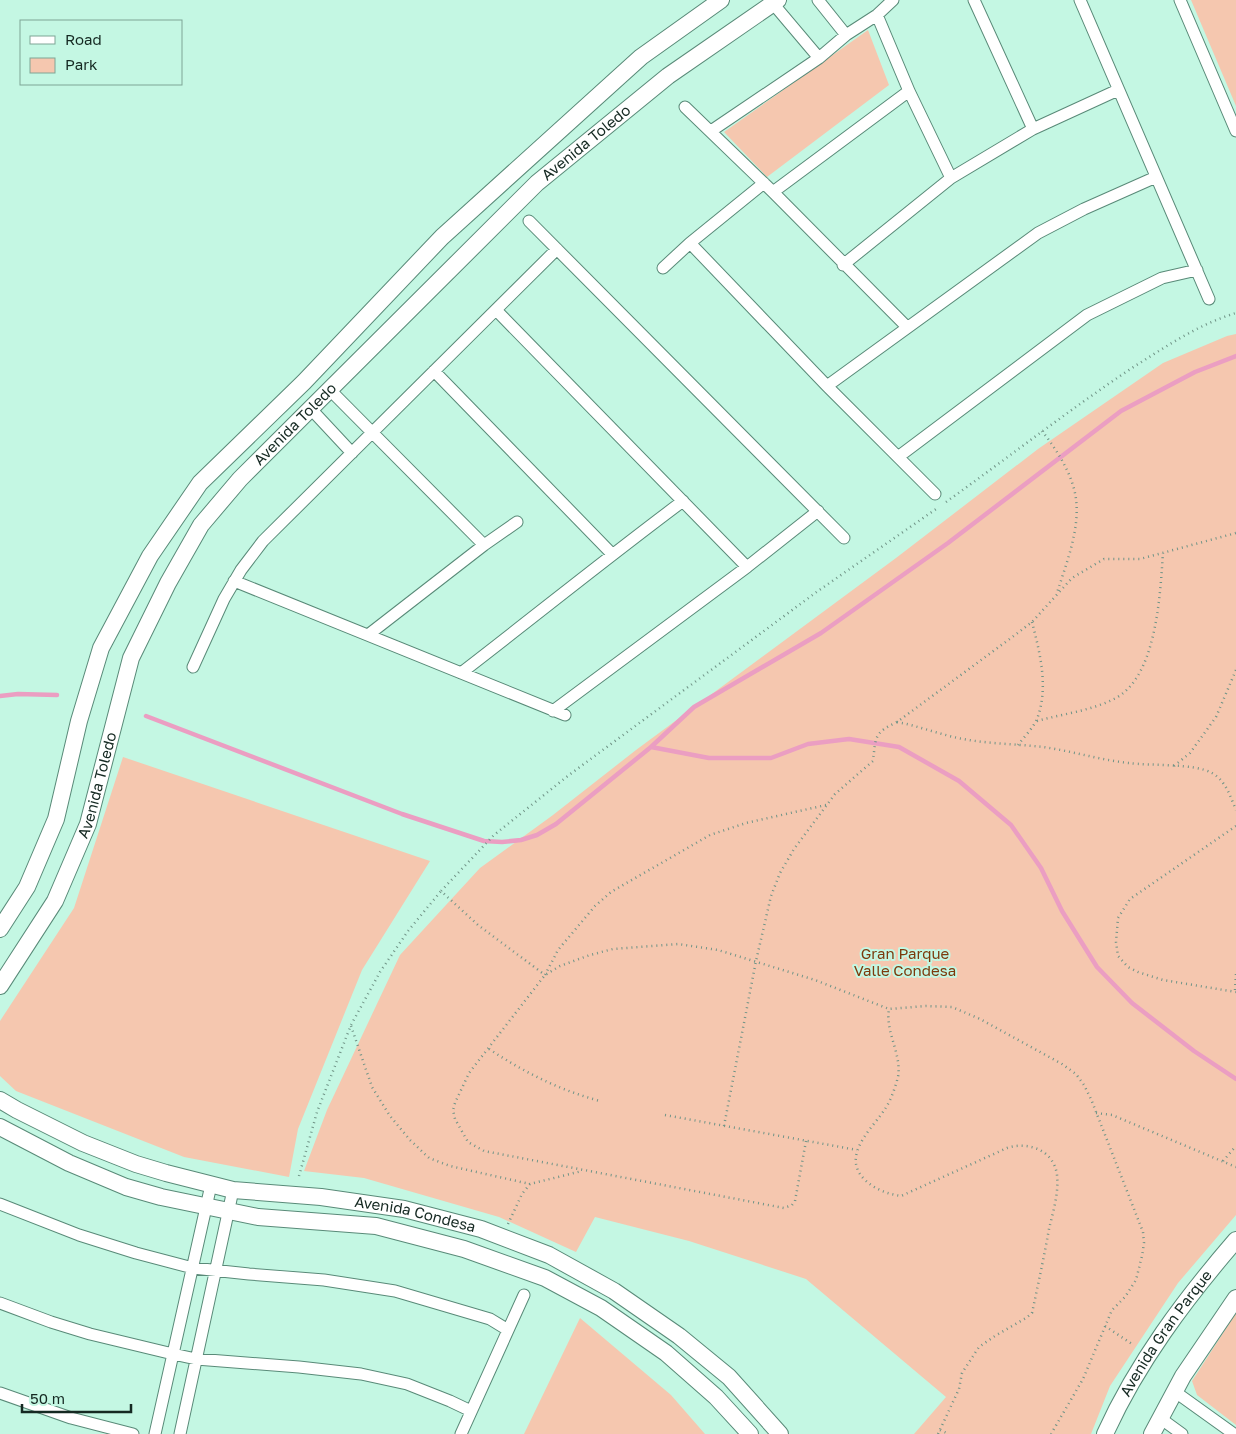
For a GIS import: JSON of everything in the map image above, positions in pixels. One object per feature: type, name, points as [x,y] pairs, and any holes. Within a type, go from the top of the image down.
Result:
[{"type":"street","name":"Avenida Toledo","points":[[0,929],[27,887],[56,819],[78,721],[101,648],[150,556],[200,483],[304,382],[442,237],[641,57],[721,0]]},
{"type":"street","points":[[818,0],[846,35]]},
{"type":"street","points":[[711,131],[818,58],[846,35],[877,15],[893,0]]},
{"type":"street","points":[[974,0],[1033,129]]},
{"type":"street","points":[[1080,0],[1209,299]]},
{"type":"street","points":[[1180,0],[1236,131]]},
{"type":"street","name":"Avenida Toledo","points":[[0,986],[55,901],[88,824],[132,658],[168,583],[201,525],[240,478],[537,183],[668,76],[774,1]]},
{"type":"street","points":[[774,1],[818,58]]},
{"type":"street","points":[[877,15],[909,91],[951,178]]},
{"type":"street","points":[[843,264],[951,178],[1033,129],[1118,90]]},
{"type":"street","points":[[773,192],[909,91]]},
{"type":"street","points":[[685,107],[764,183],[907,327]]},
{"type":"street","points":[[827,386],[1038,233],[1084,209],[1156,177]]},
{"type":"street","points":[[663,268],[690,243],[764,183]]},
{"type":"street","points":[[529,222],[844,538]]},
{"type":"street","points":[[690,243],[827,386],[935,494]]},
{"type":"street","points":[[193,666],[234,581],[263,541],[557,249]]},
{"type":"street","points":[[898,457],[1087,315],[1162,278],[1197,270]]},
{"type":"street","points":[[496,310],[747,567]]},
{"type":"street","points":[[434,371],[612,554]]},
{"type":"street","points":[[304,382],[320,399],[352,452]]},
{"type":"street","points":[[320,399],[372,432],[484,545]]},
{"type":"street","points":[[461,673],[540,613],[612,554],[683,501]]},
{"type":"street","points":[[553,711],[747,567],[818,511]]},
{"type":"street","points":[[368,636],[484,545],[517,522]]},
{"type":"street","points":[[234,581],[565,715]]},
{"type":"street","name":"Avenida Condesa","points":[[0,1100],[83,1143],[136,1164],[233,1190],[321,1197],[404,1208],[481,1229],[549,1255],[614,1291],[679,1336],[729,1377],[780,1434]]},
{"type":"street","name":"Avenida Condesa","points":[[0,1127],[69,1163],[126,1187],[206,1207],[258,1217],[376,1226],[464,1249],[545,1278],[601,1308],[666,1354],[716,1396],[750,1434]]},
{"type":"street","points":[[155,1434],[211,1185]]},
{"type":"street","points":[[180,1434],[233,1190]]},
{"type":"street","points":[[0,1204],[79,1236],[193,1268],[324,1280],[395,1291],[490,1319],[508,1330]]},
{"type":"street","name":"Avenida Gran Parque","points":[[1105,1434],[1113,1415],[1152,1348],[1202,1279],[1236,1240]]},
{"type":"street","points":[[461,1434],[524,1295]]},
{"type":"street","points":[[1152,1434],[1174,1391],[1236,1298]]},
{"type":"street","points":[[0,1303],[90,1334],[196,1359],[299,1366],[361,1374],[407,1384],[450,1400],[471,1411]]},
{"type":"street","points":[[1174,1391],[1234,1434]]},
{"type":"street","points":[[0,1393],[71,1418],[133,1434]]},
{"type":"street","points":[[1160,1418],[1182,1434]]},
{"type":"path","points":[[300,1176],[316,1112],[351,1026],[380,972],[408,931],[441,891],[494,835],[569,775],[818,591],[948,501],[1096,391],[1170,344],[1218,318],[1236,313]]},
{"type":"path","points":[[1042,431],[1063,464],[1070,478],[1076,499],[1073,538],[1057,594]]},
{"type":"path","points":[[724,1126],[756,961],[771,896],[780,873],[785,862],[826,805],[850,779],[873,760],[876,738],[882,730],[897,722],[1032,622],[1072,578],[1104,559],[1140,560],[1236,533]]},
{"type":"path","points":[[1036,721],[1095,706],[1115,698],[1133,683],[1145,661],[1155,629],[1160,598],[1163,552]]},
{"type":"path","points":[[1018,745],[1036,721],[1041,702],[1041,656],[1032,622]]},
{"type":"path","points":[[1173,767],[1190,753],[1216,717],[1236,670]]},
{"type":"path","points":[[897,722],[964,739],[1043,747],[1128,763],[1198,768],[1211,772],[1220,778],[1226,786],[1236,810]]},
{"type":"path","points":[[806,1141],[795,1201],[792,1205],[784,1208],[484,1151],[468,1142],[455,1120],[454,1110],[469,1074],[545,975],[558,950],[595,906],[611,892],[710,835],[746,823],[826,805]]},
{"type":"path","points":[[1236,826],[1130,899],[1118,918],[1116,942],[1118,956],[1128,967],[1163,980],[1235,991],[1236,974]]},
{"type":"path","points":[[441,891],[478,925],[545,975]]},
{"type":"path","points":[[545,975],[560,966],[613,949],[678,944],[718,950],[815,980],[890,1009],[926,1006],[952,1007],[980,1019],[1062,1064],[1076,1074],[1084,1085],[1137,1215],[1143,1232],[1144,1243],[1140,1269],[1136,1280],[1125,1297],[1112,1310],[1083,1379],[1051,1434]]},
{"type":"path","points":[[890,1009],[889,1022],[899,1069],[897,1080],[886,1108],[868,1131],[857,1150],[855,1166],[859,1174],[868,1183],[889,1194],[901,1196],[1013,1146],[1021,1145],[1037,1148],[1052,1160],[1055,1166],[1057,1183],[1056,1198],[1032,1313],[979,1347],[962,1373],[959,1389],[938,1434]]},
{"type":"path","points":[[351,1026],[372,1087],[390,1116],[410,1140],[429,1158],[450,1166],[530,1184]]},
{"type":"path","points":[[488,1048],[514,1066],[545,1083],[579,1096],[600,1101]]},
{"type":"path","points":[[1096,1114],[1112,1115],[1236,1167]]},
{"type":"path","points":[[664,1115],[857,1150]]},
{"type":"path","points":[[1223,1161],[1236,1146]]},
{"type":"path","points":[[508,1225],[522,1194],[530,1184],[583,1170]]},
{"type":"path","points":[[1105,1326],[1132,1344]]},
{"type":"path","points":[[940,1430],[949,1434]]},
{"type":"green space","points":[[1191,0],[1236,0],[1236,106]]},
{"type":"green space","points":[[868,30],[889,85],[767,177],[724,132]]},
{"type":"green space","name":"Gran Parque Valle Condesa","points":[[1236,334],[1236,1215],[1178,1283],[1110,1386],[1091,1434],[914,1434],[946,1397],[806,1279],[689,1241],[595,1217],[576,1252],[499,1217],[364,1178],[304,1171],[327,1110],[400,955],[480,868],[896,558],[1038,449],[1163,363]]},
{"type":"green space","points":[[123,757],[430,861],[362,970],[298,1129],[289,1177],[184,1157],[16,1091],[0,1076],[0,1021],[74,908]]},
{"type":"green space","points":[[1236,1313],[1236,1425],[1197,1395],[1192,1381]]},
{"type":"green space","points":[[580,1318],[671,1395],[705,1434],[524,1434]]},
{"type":"waterway","points":[[651,747],[694,707],[821,633],[948,543],[1121,411],[1195,372],[1236,356]]},
{"type":"waterway","points":[[0,696],[18,694],[57,695]]},
{"type":"waterway","points":[[146,716],[402,814],[484,841],[502,842],[521,840],[537,835],[556,824],[651,747],[709,758],[771,758],[808,744],[849,739],[899,747],[959,781],[1011,825],[1041,868],[1062,911],[1097,967],[1132,1003],[1194,1051],[1236,1079]]}]
